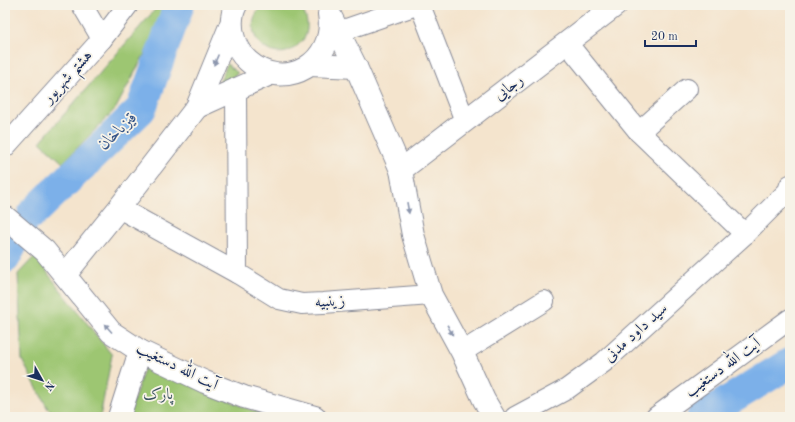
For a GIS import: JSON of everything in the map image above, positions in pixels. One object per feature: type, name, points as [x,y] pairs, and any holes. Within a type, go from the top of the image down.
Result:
[{"type":"main road","name":"رجایی","points":[[401,170],[616,5]]},
{"type":"main road","points":[[234,15],[234,41],[242,56],[255,67],[270,74],[284,75],[298,72],[310,65],[320,55],[327,43],[331,17]]},
{"type":"main road","points":[[65,275],[119,208],[196,107],[234,15]]},
{"type":"main road","points":[[331,17],[356,67],[401,170],[413,235],[431,295],[462,352],[484,400],[494,417]]},
{"type":"main road","points":[[310,65],[356,67]]},
{"type":"main road","points":[[196,107],[270,74]]},
{"type":"main road","name":"آیت الله دستغیب","points":[[6,218],[45,251],[111,332],[140,351],[205,382],[244,397],[315,417]]},
{"type":"main road","points":[[119,417],[140,351]]},
{"type":"street","points":[[82,5],[102,39]]},
{"type":"street","name":"هشتم شهریور","points":[[6,143],[102,39],[128,5]]},
{"type":"street","points":[[331,17],[416,5]]},
{"type":"street","points":[[420,5],[465,121]]},
{"type":"street","points":[[567,43],[639,132],[745,234]]},
{"type":"street","points":[[236,88],[237,273]]},
{"type":"street","points":[[639,132],[687,89]]},
{"type":"street","name":"سید داود مدنی","points":[[515,417],[567,389],[604,362],[745,234],[788,191],[790,185]]},
{"type":"street","name":"زینبیه","points":[[119,208],[237,273],[280,299],[302,304],[431,295]]},
{"type":"street","points":[[462,352],[544,301]]},
{"type":"street","name":"آیت الله دستغیب","points":[[656,417],[790,319]]},
{"type":"green space","points":[[159,5],[170,6],[116,108],[63,163],[40,142]]},
{"type":"green space","points":[[262,5],[298,5],[304,13],[307,23],[307,30],[304,39],[290,50],[280,53],[270,51],[262,46],[256,38],[253,28],[255,17]]},
{"type":"green space","points":[[227,64],[238,73],[218,87]]},
{"type":"green space","points":[[37,254],[49,275],[112,355],[100,417],[64,417],[48,409],[22,360],[18,274]]},
{"type":"green space","name":"پارک","points":[[145,366],[264,415],[264,417],[128,417]]},
{"type":"waterway","name":"قیزباخان","points":[[33,213],[141,109],[179,5]]},
{"type":"waterway","points":[[5,258],[21,228]]},
{"type":"waterway","points":[[702,417],[790,363]]}]
